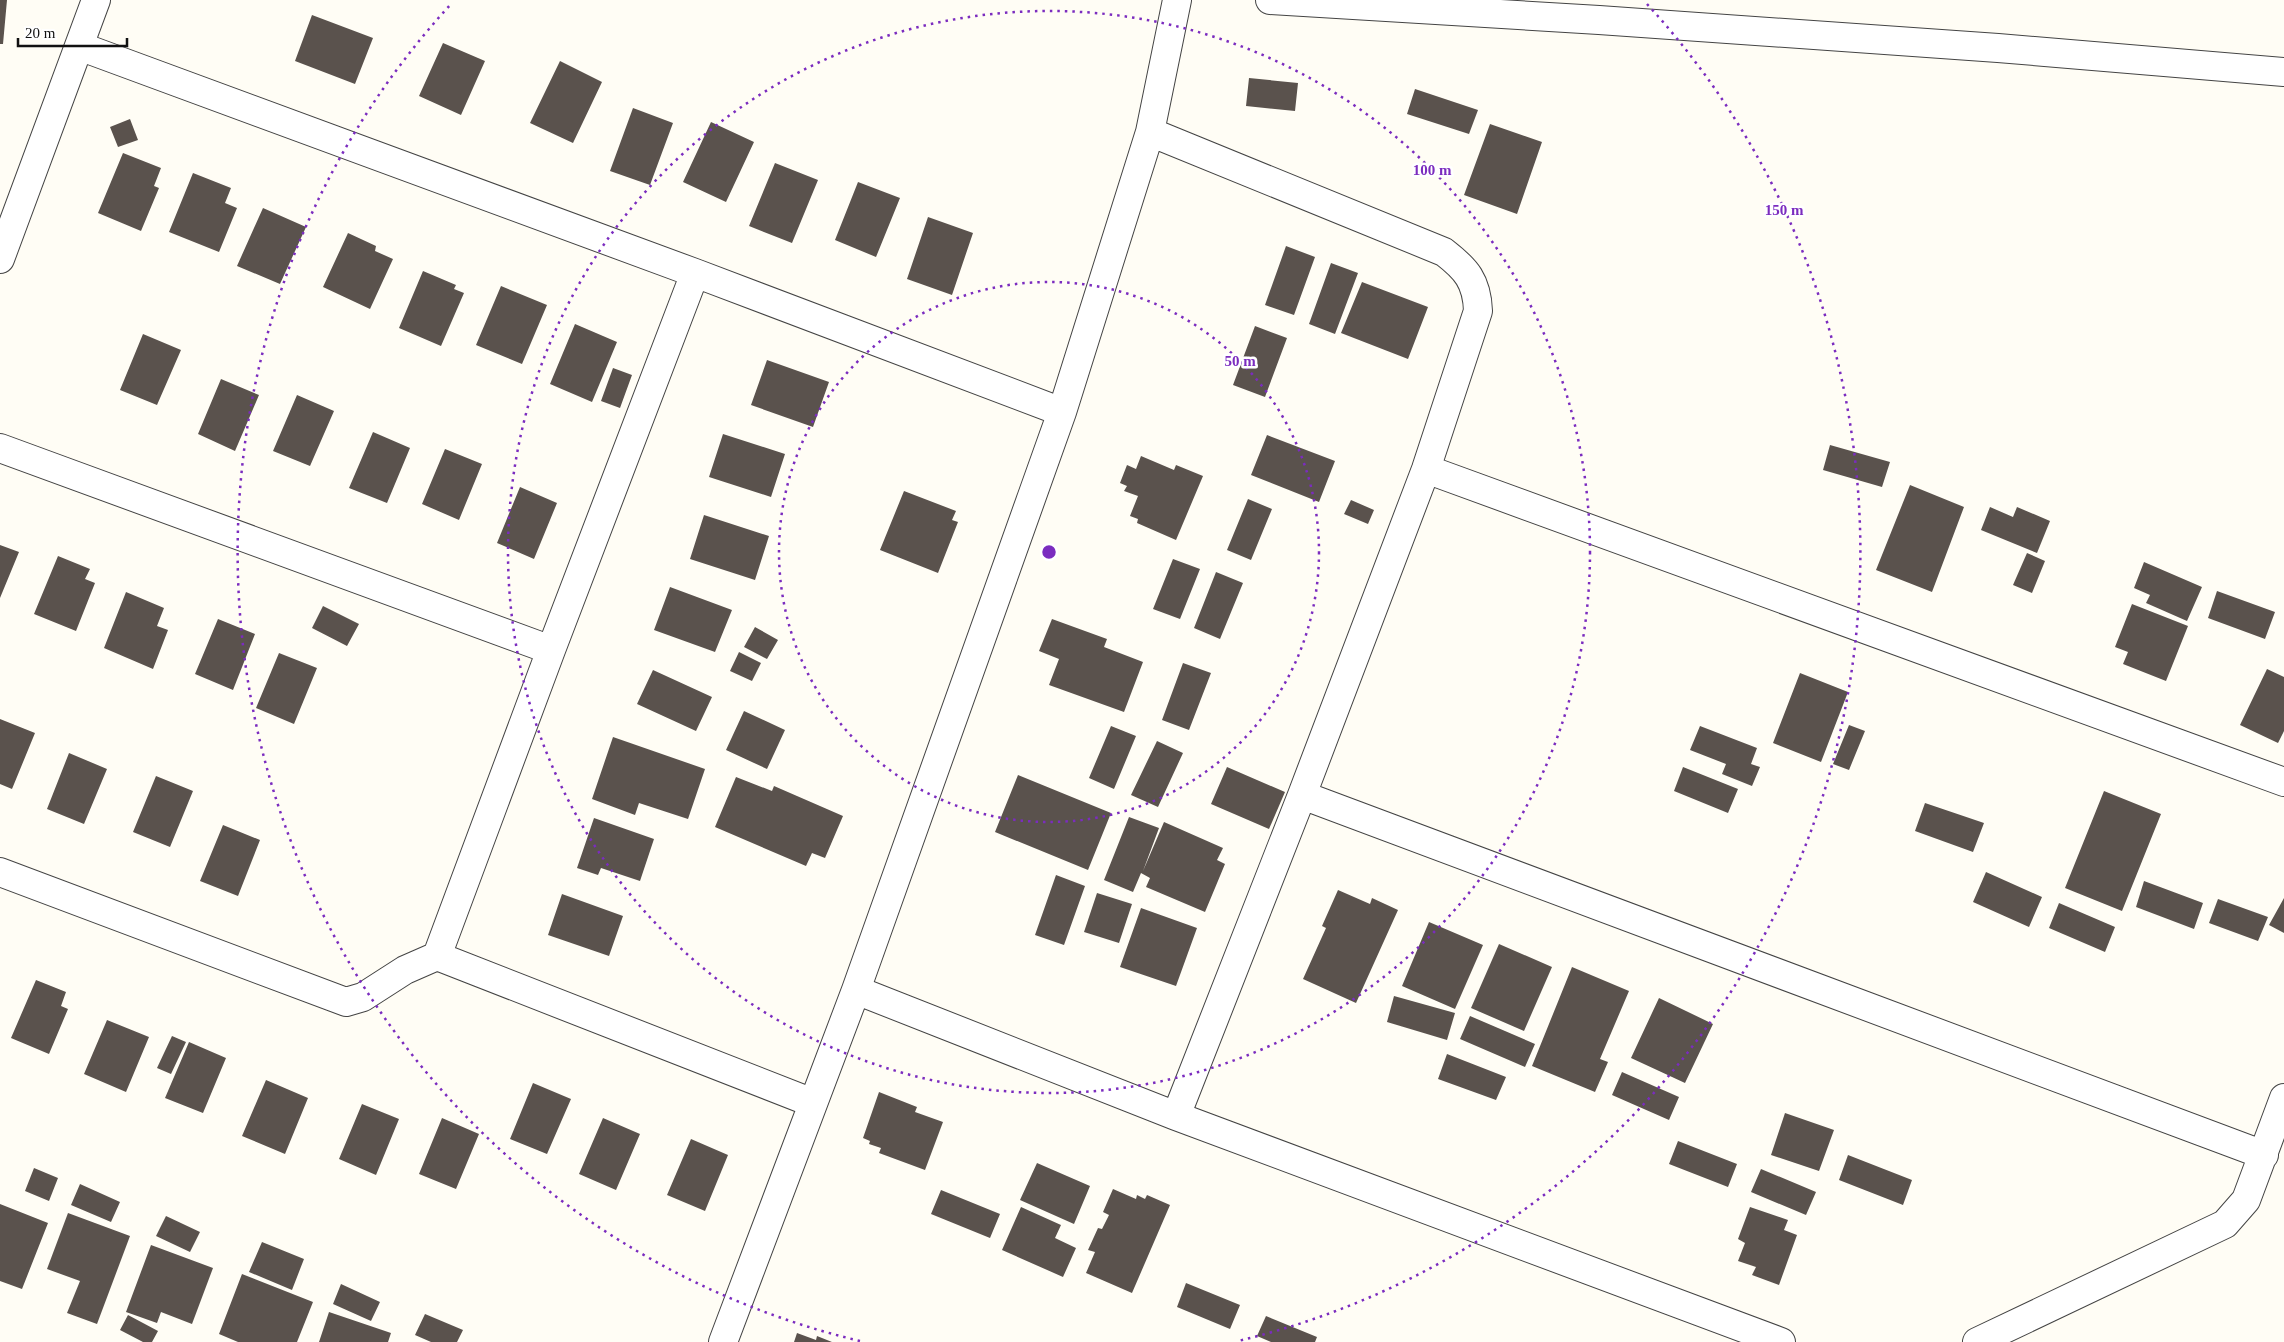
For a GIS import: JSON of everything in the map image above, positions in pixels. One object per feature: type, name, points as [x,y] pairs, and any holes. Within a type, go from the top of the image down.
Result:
[{"type":"street","points":[[0,259],[10,203],[79,46],[96,0]]},
{"type":"street","points":[[723,1342],[856,990],[1062,412],[1150,132],[1177,0]]},
{"type":"street","points":[[1270,0],[1604,10],[1998,48],[2284,72]]},
{"type":"street","points":[[79,46],[695,272],[1062,412]]},
{"type":"street","points":[[1150,132],[1444,252],[1462,266],[1477,294],[1478,311],[1426,469],[1302,795],[1176,1116]]},
{"type":"street","points":[[437,956],[550,650],[695,272]]},
{"type":"street","points":[[0,448],[550,650]]},
{"type":"street","points":[[1426,469],[2284,782]]},
{"type":"street","points":[[1302,795],[2264,1154]]},
{"type":"street","points":[[0,872],[346,1002],[363,997],[405,970],[437,956],[813,1103]]},
{"type":"street","points":[[856,990],[1176,1116],[1782,1342]]},
{"type":"street","points":[[1977,1342],[2226,1224],[2246,1200],[2284,1098]]},
{"type":"building","points":[[0,0],[7,0],[3,44],[0,44]]},
{"type":"building","points":[[312,15],[373,38],[355,84],[295,61]]},
{"type":"building","points":[[443,43],[485,61],[461,115],[419,96]]},
{"type":"building","points":[[560,61],[602,82],[573,143],[530,123]]},
{"type":"building","points":[[1249,78],[1298,83],[1295,111],[1246,106]]},
{"type":"building","points":[[1415,89],[1478,110],[1469,134],[1407,114]]},
{"type":"building","points":[[633,108],[673,123],[650,185],[610,171]]},
{"type":"building","points":[[130,119],[138,140],[118,147],[110,127]]},
{"type":"building","points":[[711,122],[754,142],[726,202],[683,182]]},
{"type":"building","points":[[1490,124],[1542,142],[1517,214],[1464,195]]},
{"type":"building","points":[[123,153],[161,168],[154,186],[159,188],[141,231],[98,213]]},
{"type":"building","points":[[775,163],[818,180],[792,243],[749,226]]},
{"type":"building","points":[[193,173],[231,188],[225,203],[237,208],[219,252],[169,232]]},
{"type":"building","points":[[858,182],[900,198],[876,257],[835,240]]},
{"type":"building","points":[[263,208],[306,227],[280,284],[237,266]]},
{"type":"building","points":[[928,217],[973,233],[952,295],[907,279]]},
{"type":"building","points":[[348,233],[376,246],[375,251],[393,259],[370,309],[323,287]]},
{"type":"building","points":[[1286,246],[1315,257],[1294,315],[1265,305]]},
{"type":"building","points":[[1331,263],[1358,273],[1335,334],[1309,324]]},
{"type":"building","points":[[423,271],[456,285],[454,289],[464,293],[441,346],[399,328]]},
{"type":"building","points":[[1362,282],[1428,307],[1408,359],[1341,333]]},
{"type":"building","points":[[501,286],[547,305],[522,364],[476,345]]},
{"type":"building","points":[[575,324],[617,342],[592,402],[550,384]]},
{"type":"building","points":[[1255,326],[1287,338],[1265,397],[1233,385]]},
{"type":"building","points":[[143,334],[181,350],[157,405],[120,390]]},
{"type":"building","points":[[767,360],[829,382],[813,427],[751,405]]},
{"type":"building","points":[[613,368],[632,375],[620,408],[601,401]]},
{"type":"building","points":[[221,379],[259,395],[235,451],[198,434]]},
{"type":"building","points":[[297,395],[334,411],[310,466],[273,451]]},
{"type":"building","points":[[373,432],[410,448],[387,503],[349,488]]},
{"type":"building","points":[[723,434],[785,454],[771,497],[709,477]]},
{"type":"building","points":[[1267,435],[1335,461],[1319,502],[1251,475]]},
{"type":"building","points":[[1830,445],[1890,462],[1882,487],[1823,470]]},
{"type":"building","points":[[445,449],[482,464],[459,520],[422,504]]},
{"type":"building","points":[[1141,456],[1174,470],[1176,465],[1203,476],[1176,540],[1137,523],[1138,519],[1130,516],[1138,496],[1124,491],[1127,486],[1120,483],[1127,465],[1136,469]]},
{"type":"building","points":[[1910,485],[1964,507],[1932,592],[1876,570]]},
{"type":"building","points":[[520,487],[557,503],[534,559],[497,543]]},
{"type":"building","points":[[904,491],[956,511],[952,520],[958,522],[938,573],[880,550]]},
{"type":"building","points":[[1248,499],[1272,509],[1251,560],[1227,550]]},
{"type":"building","points":[[1351,500],[1374,510],[1368,524],[1344,514]]},
{"type":"building","points":[[1990,507],[2013,517],[2017,507],[2050,521],[2037,553],[1981,530]]},
{"type":"building","points":[[704,515],[769,536],[755,580],[690,559]]},
{"type":"building","points":[[0,545],[19,552],[0,598]]},
{"type":"building","points":[[2027,553],[2045,561],[2032,593],[2013,585]]},
{"type":"building","points":[[58,556],[90,569],[85,579],[95,583],[76,631],[34,614]]},
{"type":"building","points":[[1173,559],[1200,569],[1180,619],[1153,609]]},
{"type":"building","points":[[2144,562],[2202,587],[2187,621],[2146,603],[2150,595],[2134,588]]},
{"type":"building","points":[[1216,572],[1243,583],[1220,639],[1194,628]]},
{"type":"building","points":[[670,587],[732,610],[715,652],[654,630]]},
{"type":"building","points":[[2217,591],[2275,612],[2265,639],[2208,618]]},
{"type":"building","points":[[126,592],[164,608],[157,626],[168,630],[153,669],[104,648]]},
{"type":"building","points":[[2132,604],[2188,626],[2166,681],[2123,664],[2128,652],[2115,647]]},
{"type":"building","points":[[323,606],[359,624],[347,646],[312,628]]},
{"type":"building","points":[[218,619],[255,634],[233,690],[195,674]]},
{"type":"building","points":[[1052,619],[1107,639],[1104,647],[1143,662],[1124,712],[1049,685],[1059,659],[1039,651]]},
{"type":"building","points":[[755,627],[778,640],[767,659],[744,647]]},
{"type":"building","points":[[739,652],[761,663],[752,681],[730,671]]},
{"type":"building","points":[[279,653],[317,668],[294,724],[256,708]]},
{"type":"building","points":[[1183,663],[1211,673],[1189,730],[1162,720]]},
{"type":"building","points":[[2267,669],[2284,677],[2284,731],[2278,743],[2240,725]]},
{"type":"building","points":[[653,670],[712,697],[696,731],[637,704]]},
{"type":"building","points":[[1800,673],[1848,692],[1821,762],[1773,743]]},
{"type":"building","points":[[744,711],[785,730],[767,769],[726,750]]},
{"type":"building","points":[[0,719],[35,733],[12,789],[0,784]]},
{"type":"building","points":[[1849,725],[1865,731],[1849,770],[1833,764]]},
{"type":"building","points":[[1111,726],[1136,736],[1114,789],[1089,778]]},
{"type":"building","points":[[1700,726],[1757,748],[1751,764],[1760,767],[1752,786],[1722,774],[1726,764],[1690,750]]},
{"type":"building","points":[[613,737],[705,769],[688,819],[639,803],[635,815],[592,799]]},
{"type":"building","points":[[1157,741],[1183,753],[1158,807],[1131,795]]},
{"type":"building","points":[[69,753],[107,769],[84,824],[47,809]]},
{"type":"building","points":[[1227,767],[1285,792],[1269,829],[1211,804]]},
{"type":"building","points":[[1683,767],[1738,789],[1728,813],[1674,791]]},
{"type":"building","points":[[1018,775],[1111,813],[1088,870],[995,832]]},
{"type":"building","points":[[156,776],[193,791],[170,847],[133,832]]},
{"type":"building","points":[[736,777],[772,791],[774,786],[843,816],[825,858],[812,853],[806,866],[715,827]]},
{"type":"building","points":[[2104,791],[2161,814],[2122,911],[2065,888]]},
{"type":"building","points":[[1925,803],[1984,823],[1973,852],[1915,831]]},
{"type":"building","points":[[1129,817],[1159,828],[1143,871],[1164,822],[1223,848],[1217,860],[1225,864],[1205,912],[1146,887],[1150,878],[1141,873],[1133,892],[1104,880]]},
{"type":"building","points":[[594,818],[654,839],[640,881],[601,868],[598,875],[577,868]]},
{"type":"building","points":[[223,825],[260,840],[238,896],[200,881]]},
{"type":"building","points":[[1986,872],[2042,897],[2029,927],[1973,902]]},
{"type":"building","points":[[1056,875],[1085,886],[1064,945],[1035,935]]},
{"type":"building","points":[[2144,881],[2203,903],[2194,929],[2136,907]]},
{"type":"building","points":[[1338,890],[1370,904],[1372,898],[1398,910],[1356,1003],[1303,979],[1326,928],[1322,926]]},
{"type":"building","points":[[1097,893],[1132,904],[1119,943],[1084,932]]},
{"type":"building","points":[[562,894],[623,916],[609,956],[548,935]]},
{"type":"building","points":[[2284,898],[2284,933],[2269,925]]},
{"type":"building","points":[[2218,899],[2268,917],[2258,941],[2209,923]]},
{"type":"building","points":[[2059,903],[2115,927],[2105,952],[2049,928]]},
{"type":"building","points":[[1141,908],[1197,928],[1176,986],[1120,967]]},
{"type":"building","points":[[1429,922],[1483,945],[1455,1009],[1402,986]]},
{"type":"building","points":[[1499,944],[1552,967],[1524,1031],[1471,1008]]},
{"type":"building","points":[[1572,967],[1629,991],[1600,1059],[1608,1062],[1595,1092],[1532,1066]]},
{"type":"building","points":[[36,980],[66,992],[61,1006],[68,1009],[49,1054],[11,1038]]},
{"type":"building","points":[[1394,996],[1455,1013],[1447,1040],[1387,1022]]},
{"type":"building","points":[[1659,998],[1713,1024],[1685,1083],[1631,1058]]},
{"type":"building","points":[[1470,1016],[1535,1044],[1525,1067],[1460,1039]]},
{"type":"building","points":[[107,1020],[149,1037],[126,1092],[84,1074]]},
{"type":"building","points":[[172,1036],[186,1042],[171,1074],[157,1068]]},
{"type":"building","points":[[189,1042],[226,1058],[203,1113],[165,1098]]},
{"type":"building","points":[[1447,1054],[1506,1077],[1496,1100],[1438,1079]]},
{"type":"building","points":[[1622,1072],[1679,1097],[1669,1120],[1612,1095]]},
{"type":"building","points":[[266,1080],[308,1098],[285,1154],[242,1136]]},
{"type":"building","points":[[533,1083],[571,1099],[547,1154],[510,1139]]},
{"type":"building","points":[[879,1092],[917,1107],[915,1112],[943,1122],[925,1170],[879,1153],[881,1148],[869,1144],[870,1141],[863,1138]]},
{"type":"building","points":[[362,1104],[399,1119],[376,1175],[339,1159]]},
{"type":"building","points":[[1785,1113],[1834,1130],[1819,1171],[1771,1155]]},
{"type":"building","points":[[442,1118],[479,1134],[456,1189],[419,1174]]},
{"type":"building","points":[[603,1118],[640,1134],[616,1190],[579,1174]]},
{"type":"building","points":[[691,1139],[728,1155],[705,1211],[667,1195]]},
{"type":"building","points":[[1678,1141],[1737,1164],[1728,1187],[1669,1164]]},
{"type":"building","points":[[1848,1155],[1912,1180],[1903,1205],[1839,1180]]},
{"type":"building","points":[[1037,1163],[1090,1186],[1074,1224],[1020,1200]]},
{"type":"building","points":[[34,1168],[58,1178],[49,1201],[25,1191]]},
{"type":"building","points":[[1761,1169],[1816,1192],[1806,1215],[1751,1192]]},
{"type":"building","points":[[80,1184],[120,1202],[111,1222],[71,1205]]},
{"type":"building","points":[[1113,1189],[1136,1199],[1137,1195],[1145,1199],[1147,1195],[1170,1205],[1132,1293],[1086,1273],[1095,1252],[1088,1250],[1098,1228],[1102,1229],[1109,1215],[1103,1212]]},
{"type":"building","points":[[941,1190],[1000,1214],[990,1238],[931,1214]]},
{"type":"building","points":[[0,1204],[48,1223],[22,1289],[0,1281]]},
{"type":"building","points":[[1021,1207],[1061,1225],[1055,1238],[1076,1248],[1063,1277],[1002,1250]]},
{"type":"building","points":[[1750,1207],[1788,1220],[1784,1230],[1797,1235],[1779,1285],[1752,1275],[1756,1267],[1738,1261],[1745,1243],[1738,1239]]},
{"type":"building","points":[[68,1213],[130,1236],[97,1324],[67,1313],[80,1281],[47,1269]]},
{"type":"building","points":[[166,1216],[200,1232],[190,1252],[156,1236]]},
{"type":"building","points":[[262,1242],[304,1259],[292,1290],[249,1272]]},
{"type":"building","points":[[151,1245],[213,1268],[192,1324],[161,1312],[157,1323],[126,1312]]},
{"type":"building","points":[[242,1274],[313,1302],[297,1342],[238,1342],[219,1334]]},
{"type":"building","points":[[1186,1283],[1240,1305],[1230,1329],[1177,1307]]},
{"type":"building","points":[[341,1284],[380,1302],[371,1321],[333,1304]]},
{"type":"building","points":[[329,1312],[391,1333],[388,1342],[319,1342]]},
{"type":"building","points":[[425,1314],[463,1330],[457,1342],[431,1342],[415,1335]]},
{"type":"building","points":[[128,1315],[158,1331],[152,1342],[143,1342],[120,1330]]},
{"type":"building","points":[[1266,1316],[1317,1337],[1315,1342],[1271,1342],[1257,1336]]},
{"type":"building","points":[[797,1333],[816,1340],[817,1336],[832,1342],[794,1342]]}]
